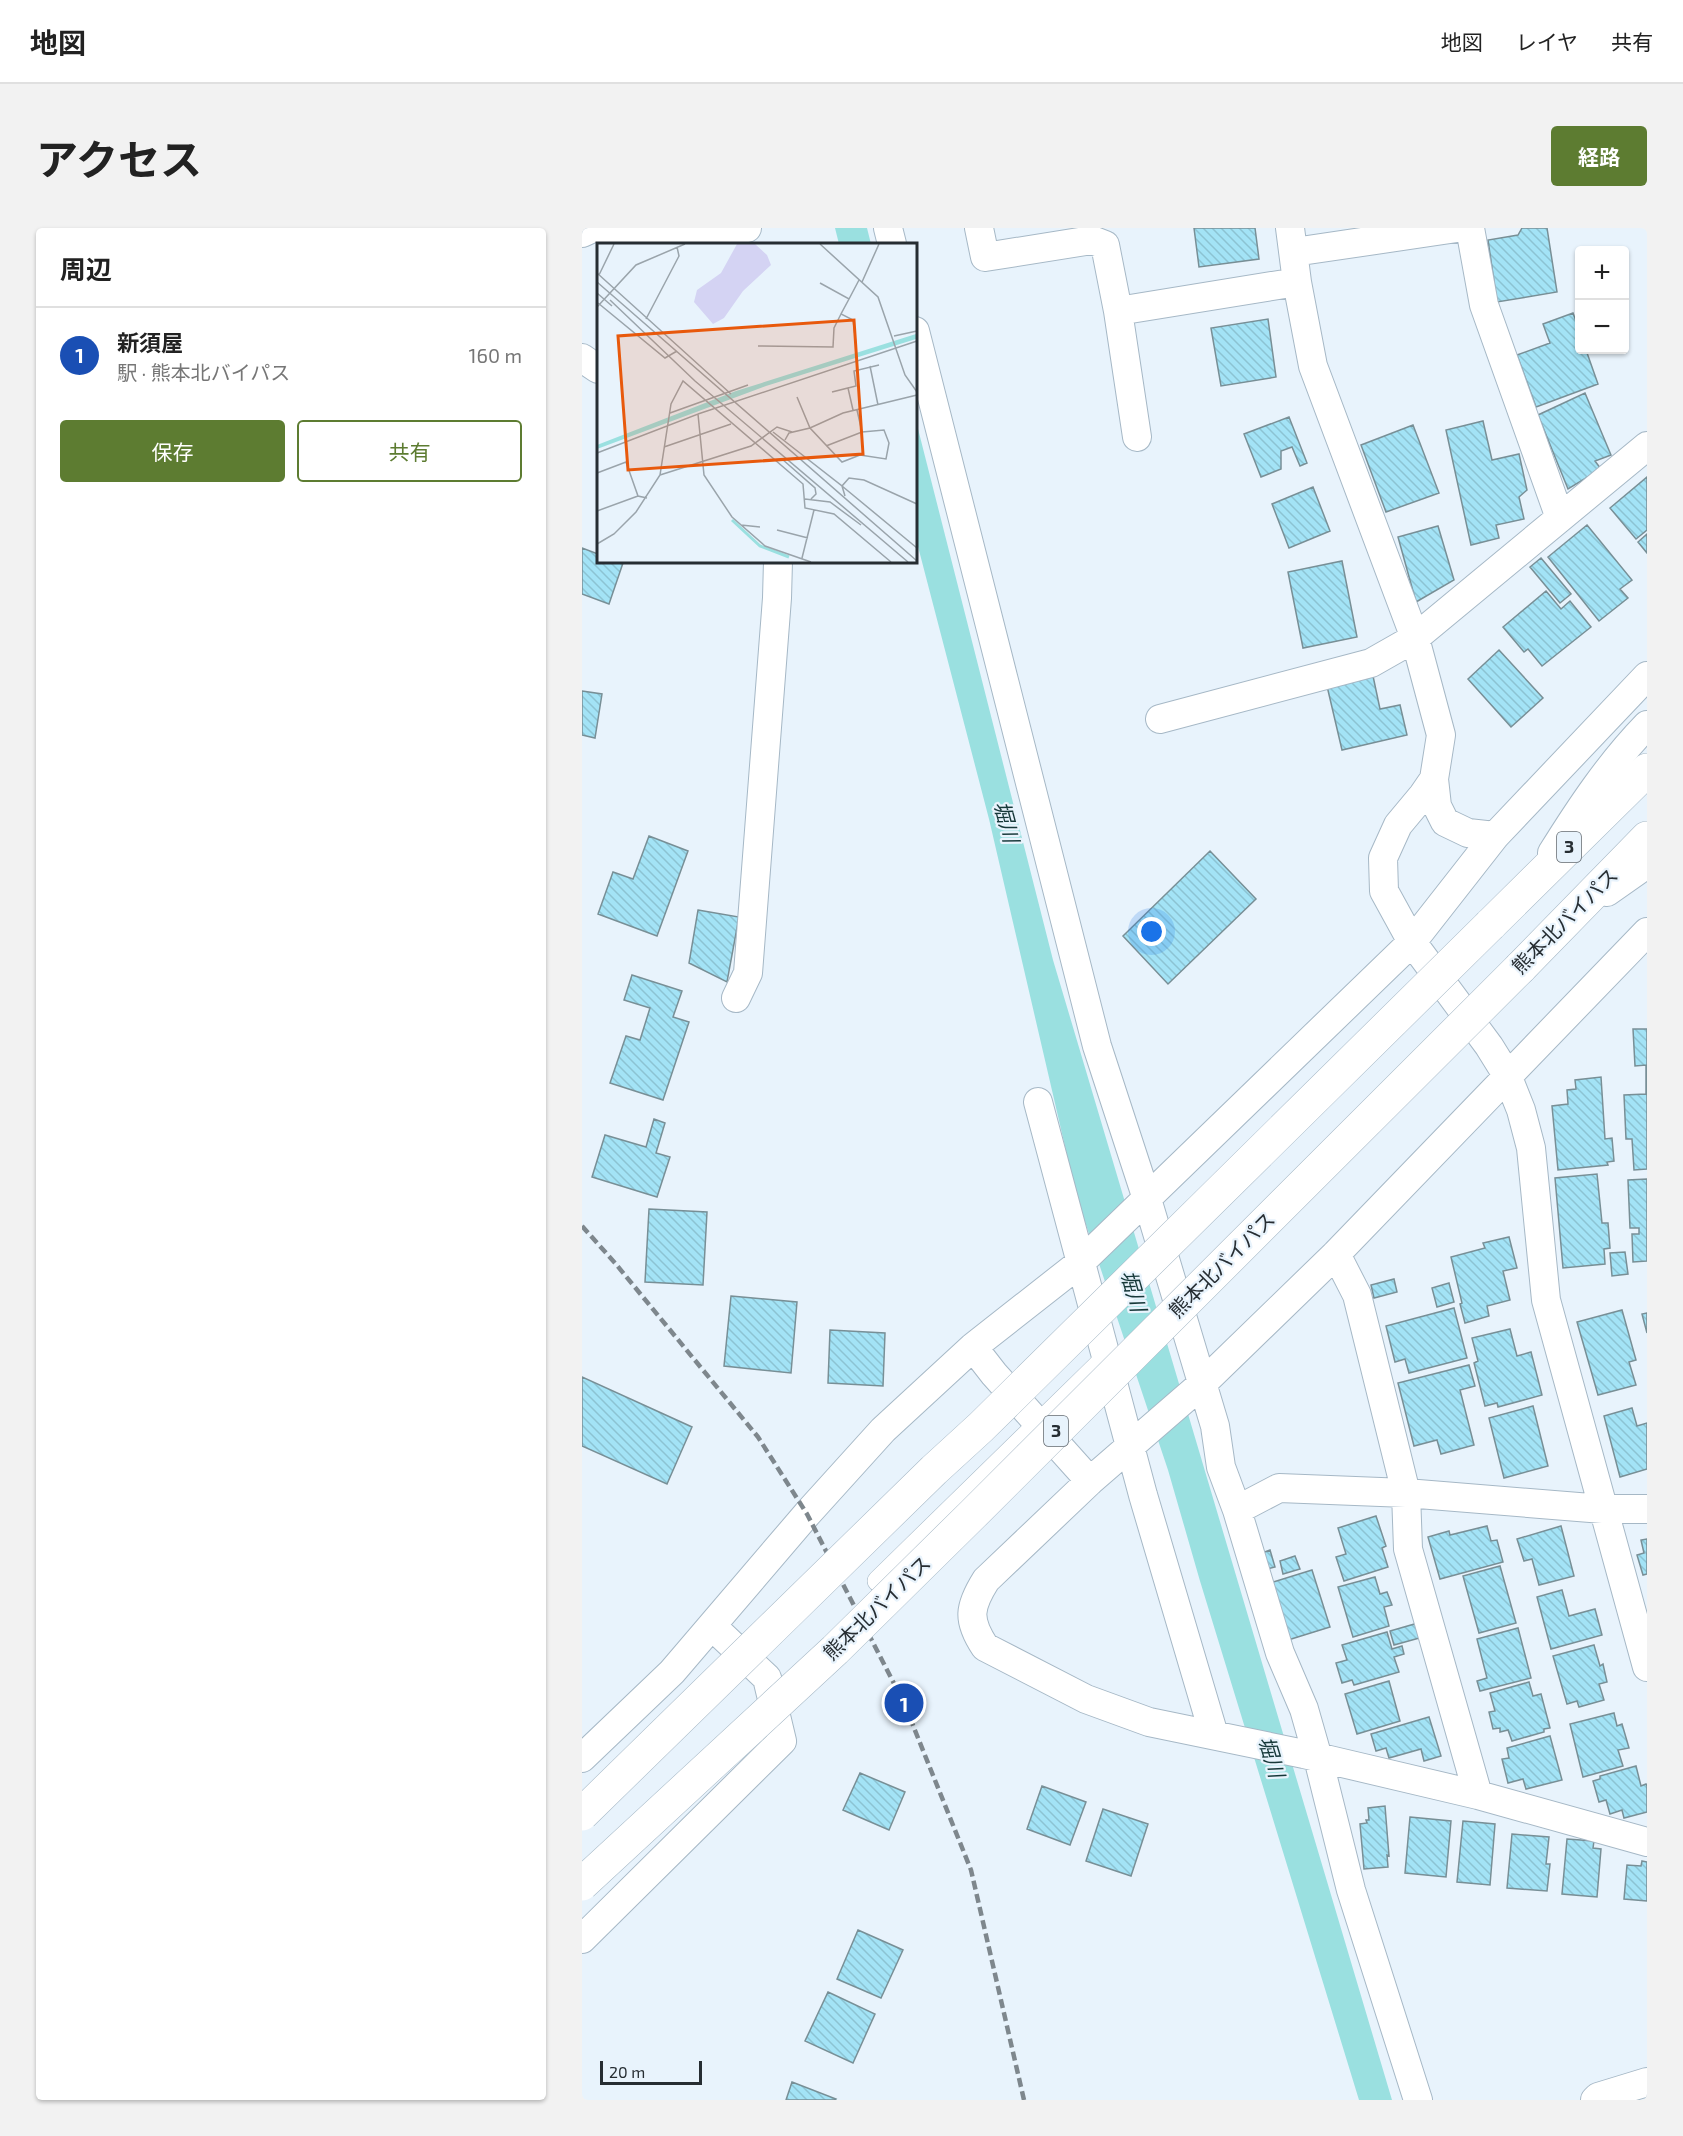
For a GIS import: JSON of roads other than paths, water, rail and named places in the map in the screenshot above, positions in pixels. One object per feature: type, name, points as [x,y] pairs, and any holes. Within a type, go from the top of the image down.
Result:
[{"type":"highway","name":"3","points":[[582,1814],[934,1470],[981,1427],[1647,770]]},
{"type":"highway","name":"熊本北バイパス","points":[[582,1884],[835,1650],[1520,968],[1647,838]]},
{"type":"street","points":[[582,233],[593,228],[719,235],[747,228]]},
{"type":"street","points":[[888,228],[892,243]]},
{"type":"street","points":[[979,228],[985,257],[1092,240],[1106,245],[1137,437]]},
{"type":"street","points":[[1457,228],[1292,240],[1297,282],[1313,366],[1415,638],[1441,735],[1434,779],[1437,806],[1445,822],[1468,833],[1496,836]]},
{"type":"street","points":[[1470,228],[1484,305],[1560,518]]},
{"type":"street","points":[[1118,311],[1297,282]]},
{"type":"street","points":[[916,335],[1097,1046],[1141,1205],[1195,1391],[1215,1426],[1221,1467],[1237,1510],[1280,1653],[1304,1709],[1311,1756],[1418,2100]]},
{"type":"street","points":[[582,358],[597,368]]},
{"type":"street","points":[[1160,719],[1371,663],[1415,638],[1647,446]]},
{"type":"street","points":[[736,998],[748,973],[761,823],[778,562]]},
{"type":"street","points":[[582,1758],[672,1671],[807,1514],[883,1430],[973,1347],[1083,1260],[1412,942],[1496,836],[1647,676]]},
{"type":"street","points":[[1535,880],[1585,801],[1647,725]]},
{"type":"street","points":[[1434,779],[1398,825],[1383,858],[1383,891],[1412,942],[1489,1046],[1507,1076],[1521,1110],[1530,1148],[1546,1300],[1647,1667]]},
{"type":"street","points":[[1566,921],[1647,864]]},
{"type":"street","points":[[1647,932],[1336,1254],[1195,1391],[1090,1481],[986,1580],[975,1598],[971,1614],[975,1633],[985,1647],[1086,1699],[1149,1722],[1311,1756],[1478,1795],[1647,1842]]},
{"type":"street","points":[[1038,1102],[1083,1260],[1105,1359],[1221,1737]]},
{"type":"street","points":[[1336,1254],[1357,1294],[1406,1493],[1408,1549],[1478,1795]]},
{"type":"street","points":[[973,1347],[994,1374],[1090,1481]]},
{"type":"street","points":[[878,1581],[1105,1359]]},
{"type":"street","points":[[1237,1510],[1279,1488],[1406,1493],[1603,1509],[1647,1509]]},
{"type":"street","points":[[582,1940],[782,1742],[767,1678],[712,1626]]},
{"type":"street","points":[[1595,2100],[1598,2097],[1647,2082]]},
{"type":"water","points":[[835,228],[867,228],[871,243],[839,243]]},
{"type":"water","name":"堀川","points":[[916,421],[1053,960],[1392,2100],[1359,2100],[1168,1470],[1077,1198],[989,819],[916,539]]},
{"type":"railway","points":[[582,1226],[758,1437],[807,1514],[904,1703],[971,1870],[1024,2100]]},
{"type":"place","name":"新須屋","points":[[904,1703]]}]
